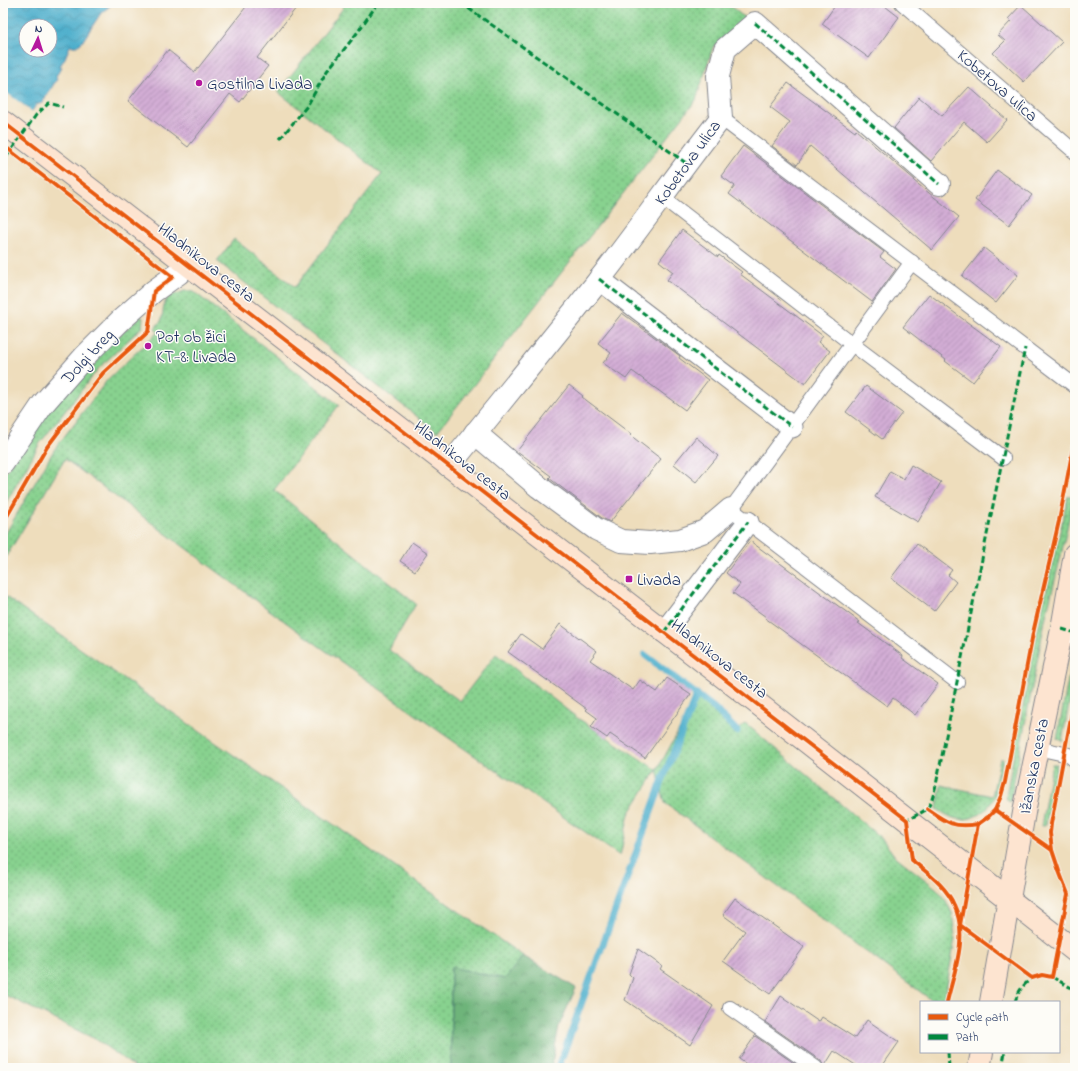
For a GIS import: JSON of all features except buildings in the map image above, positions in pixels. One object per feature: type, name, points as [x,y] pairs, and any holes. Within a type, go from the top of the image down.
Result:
[{"type":"main road","name":"Hladnikova cesta","points":[[3,122],[1010,899],[1075,951]]},
{"type":"main road","name":"Ižanska cesta","points":[[991,1001],[1010,899],[1021,828],[1037,748],[1068,631],[1075,554]]},
{"type":"main road","points":[[979,1068],[982,1053]]},
{"type":"street","name":"Kobetova ulica","points":[[449,466],[599,279],[721,118],[718,76],[726,50],[755,23],[939,184]]},
{"type":"street","name":"Dolgi breg","points":[[3,463],[43,404],[85,356],[121,320],[154,291],[179,273],[187,264]]},
{"type":"street","points":[[599,279],[792,427]]},
{"type":"street","name":"Hladnikova cesta","points":[[475,433],[539,487],[596,529],[621,541],[650,543],[680,540],[740,516]]},
{"type":"street","points":[[664,632],[740,516]]},
{"type":"lane","name":"Kobetova ulica","points":[[902,3],[1075,152]]},
{"type":"lane","points":[[721,118],[1075,386]]},
{"type":"lane","points":[[662,197],[852,344],[1003,458]]},
{"type":"lane","points":[[912,262],[792,427],[740,516],[957,682]]},
{"type":"lane","points":[[1037,748],[1069,755],[1075,760]]},
{"type":"lane","points":[[730,1008],[816,1068]]},
{"type":"green space","points":[[340,3],[727,3],[746,19],[713,47],[696,100],[437,432],[217,261],[234,239],[295,287],[382,174],[278,92],[344,7]]},
{"type":"green space","points":[[184,291],[194,292],[339,405],[274,490],[416,604],[389,650],[460,701],[496,654],[576,717],[657,770],[629,814],[620,856],[443,734],[295,629],[65,459],[3,562],[3,538],[54,450],[108,379],[158,332],[155,329],[161,321],[164,304],[167,299]]},
{"type":"green space","points":[[141,316],[143,318],[142,327],[99,368],[40,443],[3,508],[3,476],[30,434],[89,362]]},
{"type":"green space","points":[[1068,496],[1074,496],[1045,620],[1010,802],[1007,800],[1006,796],[1040,619]]},
{"type":"green space","points":[[3,595],[523,956],[505,979],[451,968],[451,1068],[136,1068],[97,1040],[3,994]]},
{"type":"green space","points":[[1075,658],[1075,673],[1062,741],[1057,739],[1071,664]]},
{"type":"green space","points":[[698,696],[735,733],[745,723],[883,840],[894,855],[937,889],[946,901],[952,913],[955,938],[944,1001],[933,1001],[665,803],[657,770]]},
{"type":"green space","points":[[1000,759],[1003,759],[995,796],[992,802],[977,816],[958,819],[937,809],[941,785],[992,796]]},
{"type":"green space","points":[[1052,764],[1057,764],[1046,824],[1041,826]]},
{"type":"green space","points":[[523,956],[576,988],[559,1026],[551,1068],[451,1068],[451,967],[505,979]]},
{"type":"water","points":[[3,3],[110,3],[110,6],[101,13],[82,42],[77,46],[70,46],[60,66],[62,67],[56,76],[57,79],[42,103],[36,105],[3,155]]},
{"type":"pier","points":[[3,90],[34,113],[5,155],[3,153]]},
{"type":"waterway","points":[[645,655],[714,708],[737,731]]},
{"type":"waterway","points":[[558,1068],[664,776],[697,694]]},
{"type":"marked path","points":[[280,139],[307,106],[327,71],[378,3]]},
{"type":"marked path","points":[[461,3],[686,163]]},
{"type":"marked path","points":[[755,23],[939,184]]},
{"type":"marked path","points":[[7,156],[36,115],[49,103],[63,107]]},
{"type":"marked path","points":[[599,279],[792,427]]},
{"type":"marked path","points":[[907,823],[907,820],[928,808],[936,785],[1025,348]]},
{"type":"marked path","points":[[664,632],[748,522]]},
{"type":"marked path","points":[[1062,629],[1075,633]]},
{"type":"marked path","points":[[1052,977],[1075,990]]},
{"type":"marked path","points":[[1015,1001],[1022,988],[1032,978]]},
{"type":"marked path","points":[[948,1053],[949,1068]]},
{"type":"marked path","points":[[1002,1068],[1005,1053]]},
{"type":"cycle path","points":[[3,122],[907,820],[912,860],[936,880],[951,898],[958,917],[960,929],[959,954],[947,1001]]},
{"type":"cycle path","points":[[3,145],[173,277],[154,291],[148,332],[103,373],[47,447],[3,523]]},
{"type":"cycle path","points":[[995,810],[1005,782],[1033,633],[1059,521],[1075,438]]},
{"type":"cycle path","points":[[1052,850],[1050,833],[1051,824],[1075,696]]},
{"type":"cycle path","points":[[927,809],[940,818],[957,825],[978,824]]},
{"type":"cycle path","points":[[995,810],[1052,850],[1068,894],[1052,977],[1042,975],[1032,978],[960,925],[978,824],[995,810]]},
{"type":"place","name":"Gostilna Livada","points":[[199,83]]},
{"type":"place","name":"Pot ob žici KT-8: Livada","points":[[148,346]]},
{"type":"place","name":"Livada","points":[[629,579]]}]
